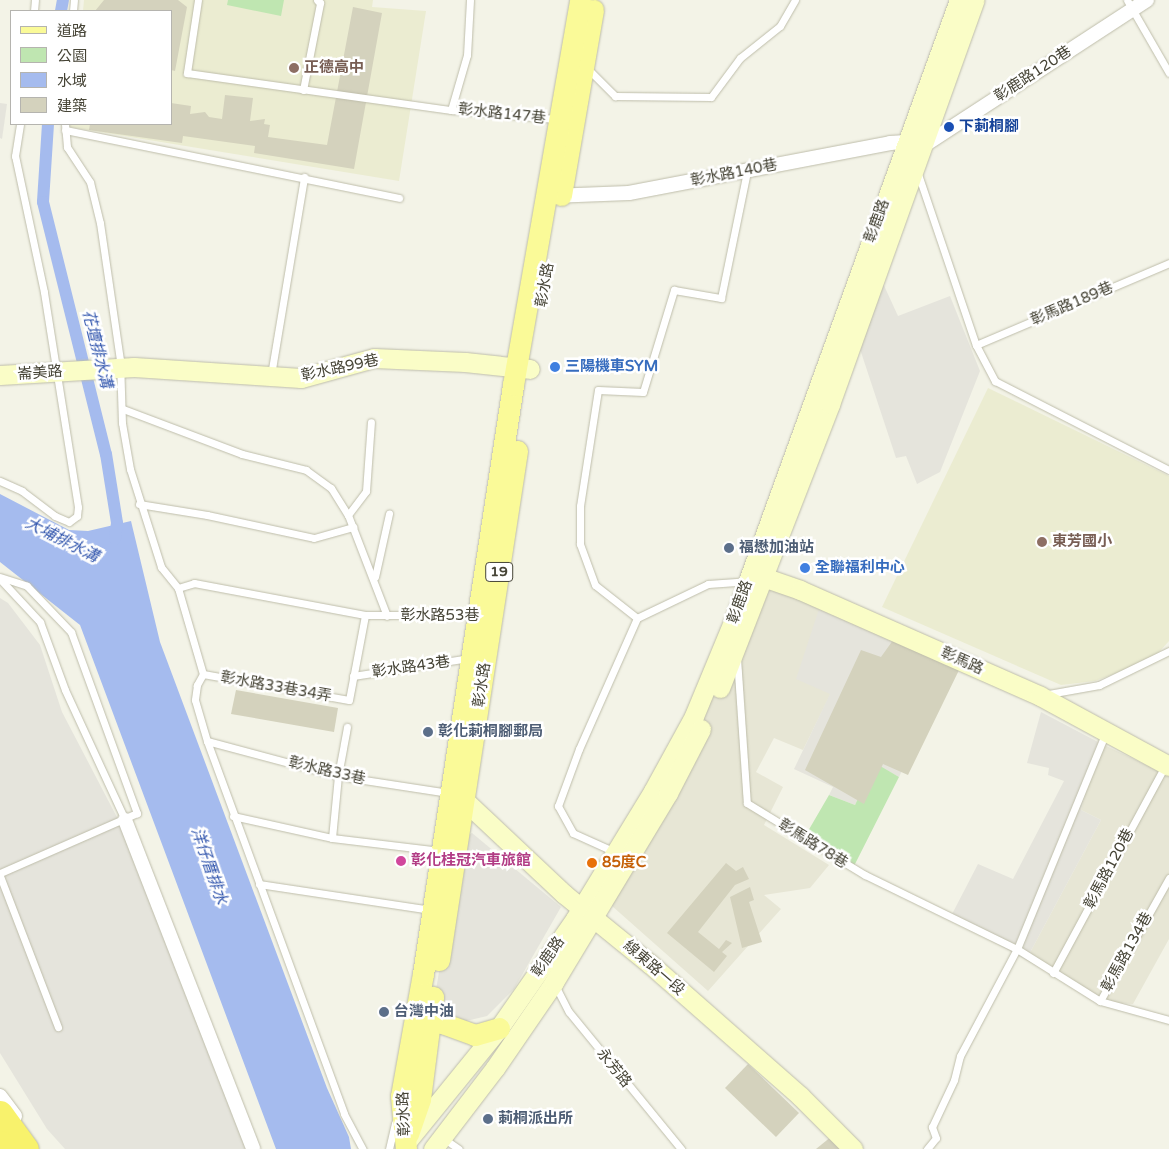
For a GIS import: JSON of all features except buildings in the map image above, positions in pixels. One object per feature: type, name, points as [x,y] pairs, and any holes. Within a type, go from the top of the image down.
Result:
[{"type":"highway","points":[[0,1113],[26,1149]]},
{"type":"highway","points":[[0,1143],[4,1149]]},
{"type":"main road","name":"彰水路","points":[[399,1148],[420,1099],[457,797],[523,368],[554,197],[566,119],[580,0]]},
{"type":"main road","name":"彰水路","points":[[566,119],[584,64],[594,0]]},
{"type":"main road","name":"彰鹿路","points":[[913,151],[959,0]]},
{"type":"main road","name":"彰鹿路","points":[[437,1142],[496,1068],[554,982],[615,852],[653,792],[694,716],[755,579],[913,151],[975,0]]},
{"type":"main road","name":"彰水路99巷","points":[[117,368],[301,378],[374,358],[523,368]]},
{"type":"main road","name":"崙美路","points":[[0,375],[117,368]]},
{"type":"main road","name":"彰鹿路","points":[[399,1148],[499,1028],[587,911],[668,793],[736,651],[755,579]]},
{"type":"main road","name":"彰馬路","points":[[755,579],[800,590],[1040,696],[1167,765]]},
{"type":"main road","name":"彰水路","points":[[399,1148],[401,1096],[440,851],[457,797],[470,658],[484,616]]},
{"type":"main road","name":"線東路一段","points":[[457,797],[800,1096],[853,1149]]},
{"type":"main road","points":[[431,1010],[442,1023],[475,1036],[499,1028]]},
{"type":"street","name":"彰鹿路120巷","points":[[913,151],[1130,5],[1147,0]]},
{"type":"street","name":"彰水路140巷","points":[[554,197],[629,192],[747,171],[913,151]]},
{"type":"street","points":[[125,820],[253,1149]]},
{"type":"street","points":[[0,1096],[39,1149]]},
{"type":"lane","points":[[198,0],[187,73],[451,110]]},
{"type":"lane","points":[[303,90],[320,3],[317,0]]},
{"type":"lane","name":"彰水路147巷","points":[[470,0],[467,55],[451,110],[566,119]]},
{"type":"lane","points":[[584,64],[615,96],[711,97],[740,58],[780,26],[796,0]]},
{"type":"lane","points":[[1130,5],[1169,73]]},
{"type":"lane","points":[[0,481],[22,492],[55,516],[69,522],[77,516],[44,292],[15,156],[20,125]]},
{"type":"lane","points":[[353,527],[314,538],[207,515],[138,504],[124,438],[124,409],[117,368],[100,223],[90,182],[67,147],[65,127],[399,198]]},
{"type":"lane","points":[[913,151],[976,345],[995,381],[1169,470]]},
{"type":"lane","points":[[637,618],[595,585],[580,544],[580,506],[598,390],[643,392],[674,290],[721,298],[747,171]]},
{"type":"lane","points":[[271,376],[304,177]]},
{"type":"lane","name":"彰馬路189巷","points":[[976,345],[1169,263]]},
{"type":"lane","points":[[124,409],[242,454],[306,470],[331,488],[348,514],[375,577],[387,616]]},
{"type":"lane","points":[[348,514],[366,491],[371,422]]},
{"type":"lane","name":"彰水路33巷34弄","points":[[138,504],[161,567],[178,588],[203,674],[197,686],[195,700],[233,816],[344,1114],[363,1149]]},
{"type":"lane","points":[[375,577],[389,514]]},
{"type":"lane","points":[[0,578],[40,622],[65,690],[125,820]]},
{"type":"lane","points":[[0,578],[27,586],[71,632],[137,813],[125,820],[0,874],[58,1027]]},
{"type":"lane","points":[[615,852],[573,833],[558,806],[579,749],[637,618],[708,584],[755,579]]},
{"type":"lane","name":"彰水路53巷","points":[[178,588],[194,583],[365,615],[484,616]]},
{"type":"lane","points":[[353,676],[365,615]]},
{"type":"lane","name":"彰馬路78巷","points":[[736,651],[748,803],[865,876],[1017,949]]},
{"type":"lane","points":[[1040,696],[1099,685],[1169,651]]},
{"type":"lane","name":"彰水路43巷","points":[[353,676],[470,658]]},
{"type":"lane","name":"彰水路33巷34弄","points":[[203,674],[348,700],[353,676]]},
{"type":"lane","points":[[332,838],[338,776],[347,727]]},
{"type":"lane","points":[[927,1149],[936,1138],[932,1127],[954,1080],[960,1056],[1017,949],[1106,732]]},
{"type":"lane","name":"彰水路33巷","points":[[207,741],[338,776],[457,797]]},
{"type":"lane","name":"彰馬路120巷","points":[[1053,973],[1167,765]]},
{"type":"lane","points":[[233,816],[332,838],[440,851]]},
{"type":"lane","name":"彰馬路134巷","points":[[1100,1001],[1169,878]]},
{"type":"lane","points":[[259,884],[432,910]]},
{"type":"lane","points":[[1017,949],[1100,1001],[1169,1020]]},
{"type":"lane","name":"永芳路","points":[[554,982],[569,1012],[681,1149]]},
{"type":"lane","points":[[437,1142],[459,1149]]},
{"type":"shaded area","name":"正德高中","points":[[84,0],[373,0],[372,7],[426,11],[399,181],[69,127],[70,125],[172,125],[172,10],[83,10]]},
{"type":"shaded area","points":[[0,103],[7,104],[2,139],[0,138]]},
{"type":"shaded area","points":[[881,279],[898,316],[950,296],[980,371],[940,472],[917,484],[906,456],[896,458],[857,340]]},
{"type":"shaded area","name":"東芳國小","points":[[988,388],[1169,476],[1169,641],[1152,660],[1095,681],[1061,685],[882,607]]},
{"type":"shaded area","points":[[774,588],[821,603],[831,693],[803,750],[774,738],[756,772],[783,787],[764,825],[829,865],[810,888],[764,895],[781,909],[708,991],[603,898],[764,592]]},
{"type":"shaded area","points":[[0,598],[8,603],[40,645],[62,712],[132,846],[248,1149],[65,1149],[47,1129],[0,1053]]},
{"type":"shaded area","points":[[821,603],[953,667],[899,777],[875,764],[855,805],[829,795],[833,787],[794,769],[830,694],[796,679]]},
{"type":"shaded area","points":[[1041,712],[1098,742],[1081,810],[1101,820],[1026,960],[950,918],[978,864],[1013,879],[1064,781],[1048,775],[1049,768],[1027,763]]},
{"type":"shaded area","points":[[1098,742],[1169,776],[1169,939],[1133,1004],[1103,1002],[1026,960],[1101,820],[1081,810]]},
{"type":"shaded area","points":[[472,833],[561,907],[514,989],[487,1016],[466,1021],[450,1014],[435,996],[461,840]]},
{"type":"green space","points":[[228,0],[284,0],[281,16],[227,5]]},
{"type":"green space","points":[[875,763],[899,777],[854,866],[804,838],[829,795],[855,805]]},
{"type":"water","points":[[0,494],[69,530],[88,531],[131,521],[160,642],[327,1088],[349,1137],[351,1149],[276,1149],[80,625],[0,562]]},
{"type":"waterway","name":"花壇排水溝","points":[[61,10],[63,0]]},
{"type":"waterway","name":"花壇排水溝","points":[[48,125],[43,202],[106,454],[117,523],[115,539]]},
{"type":"place","name":"正德高中","points":[[294,68]]},
{"type":"place","name":"下莿桐腳","points":[[949,127]]},
{"type":"place","name":"三陽機車SYM","points":[[555,367]]},
{"type":"place","name":"東芳國小","points":[[1042,542]]},
{"type":"place","name":"福懋加油站","points":[[729,548]]},
{"type":"place","name":"全聯福利中心","points":[[805,568]]},
{"type":"place","name":"彰化莿桐腳郵局","points":[[428,732]]},
{"type":"place","name":"彰化桂冠汽車旅館","points":[[401,861]]},
{"type":"place","name":"85度C","points":[[592,863]]},
{"type":"place","name":"台灣中油","points":[[384,1012]]},
{"type":"place","name":"莿桐派出所","points":[[488,1119]]},
{"type":"water label","name":"大埔排水溝","points":[[62,540]]},
{"type":"water label","name":"洋仔厝排水","points":[[209,866]]}]
